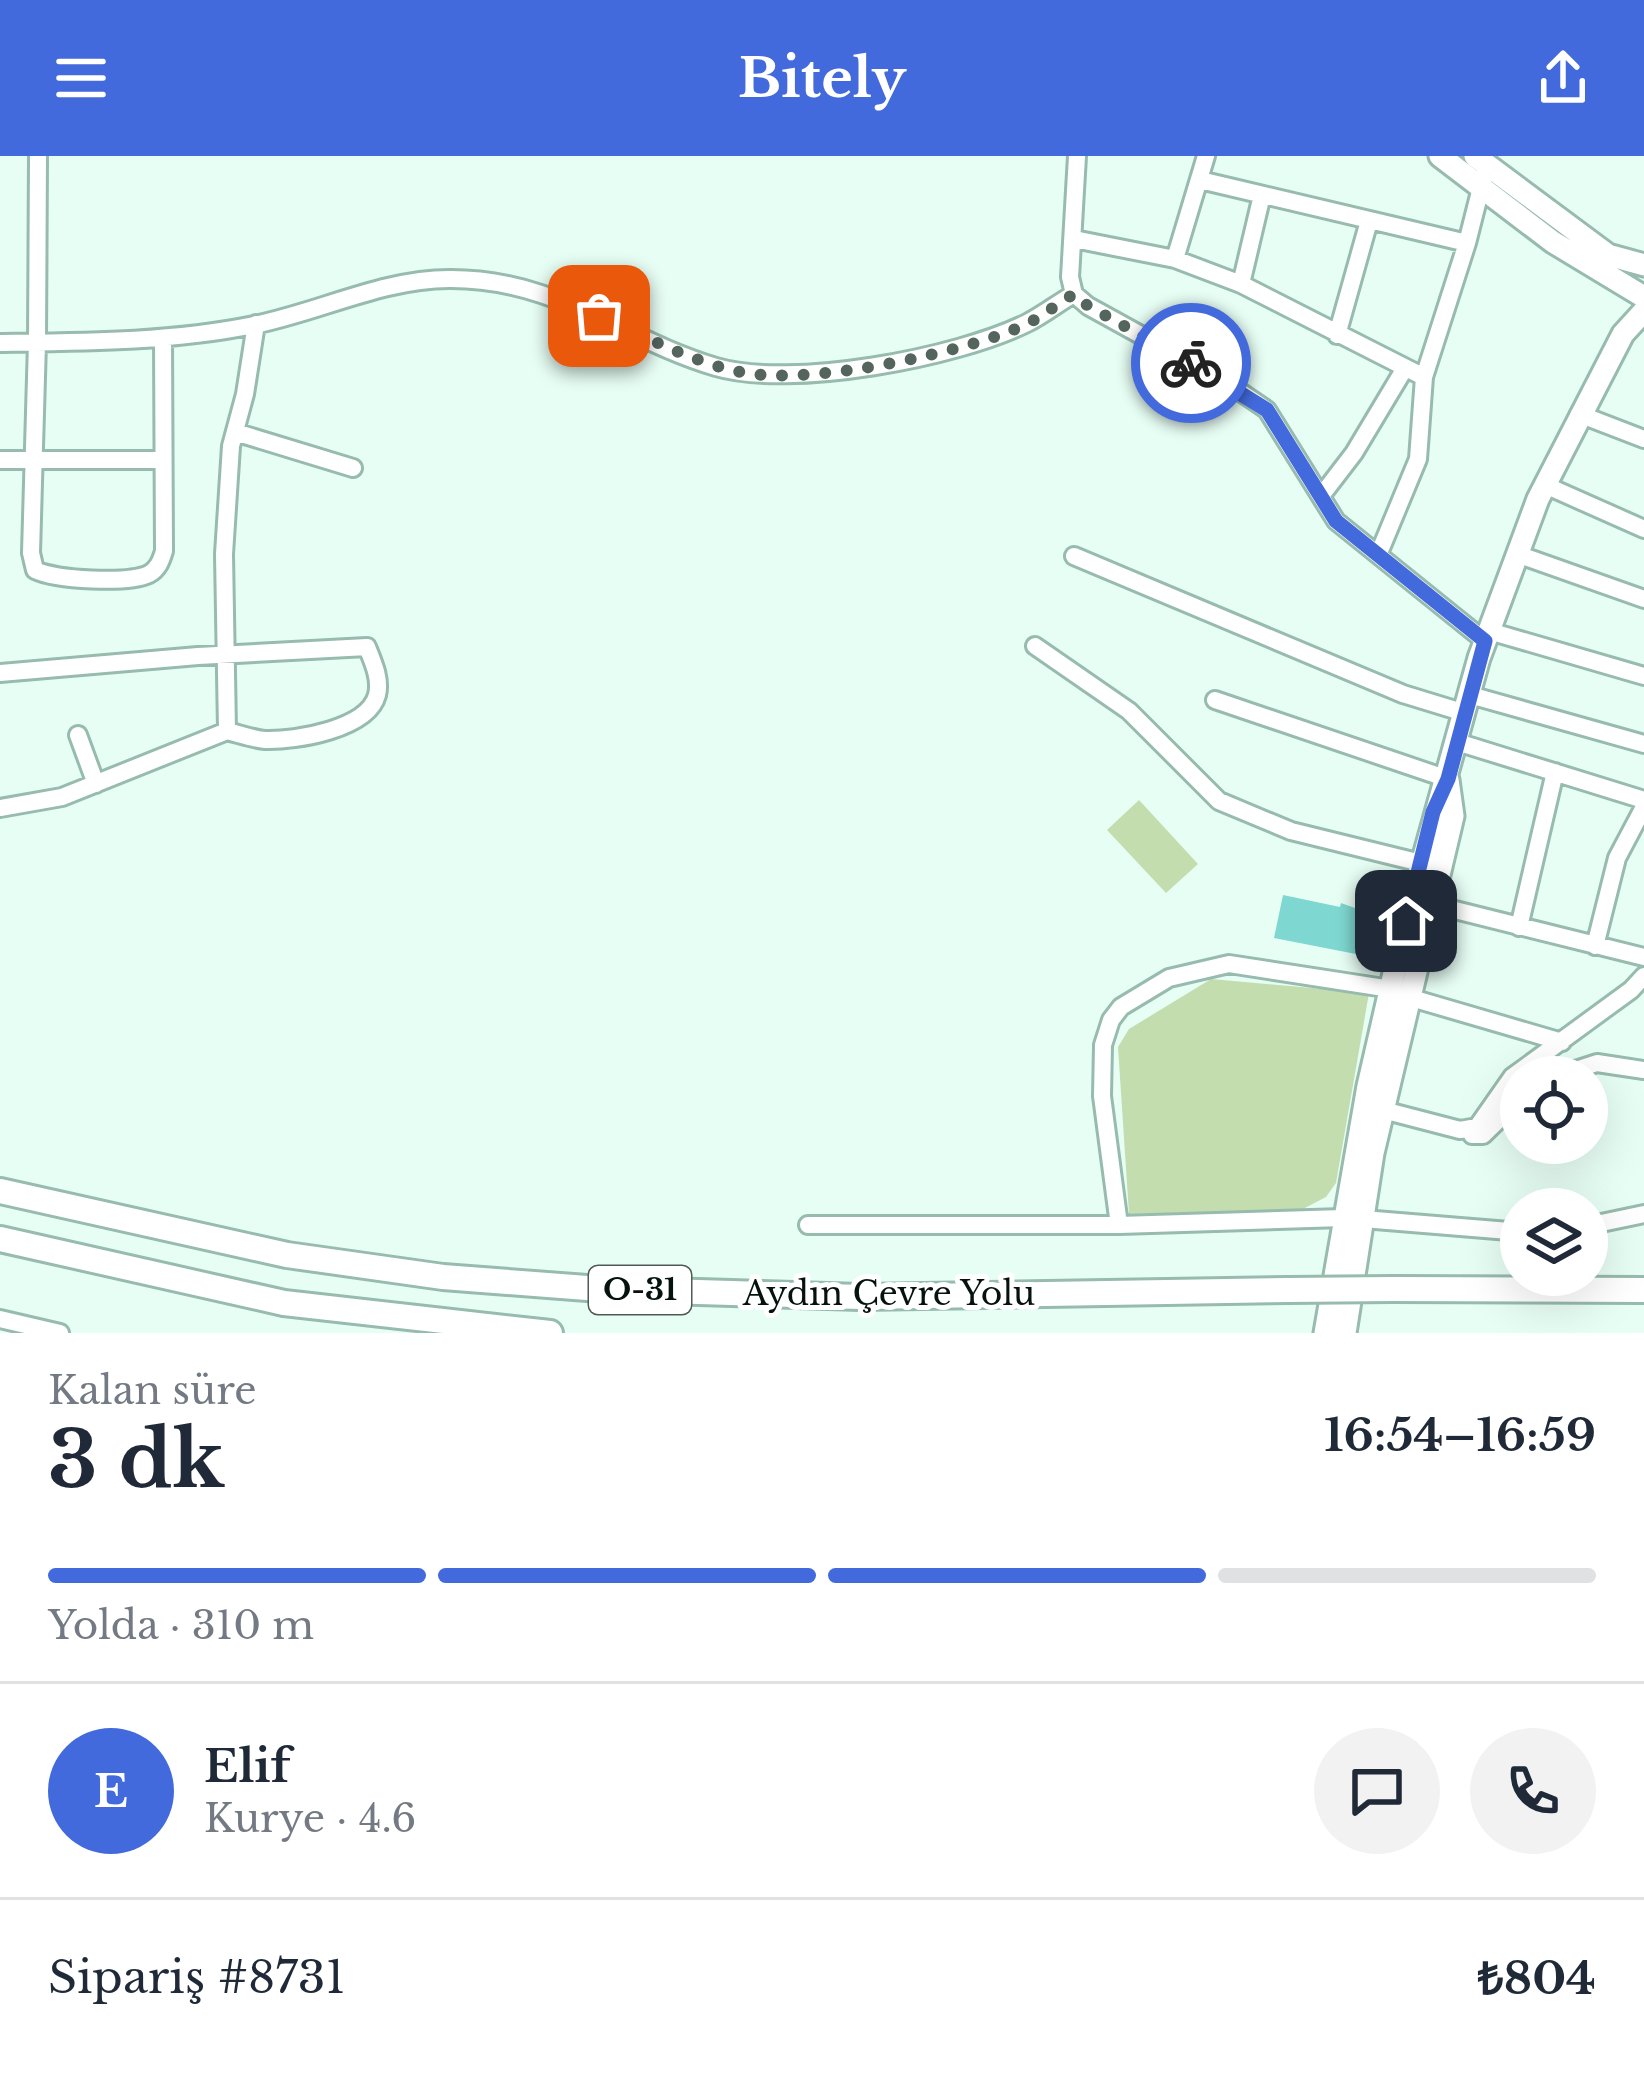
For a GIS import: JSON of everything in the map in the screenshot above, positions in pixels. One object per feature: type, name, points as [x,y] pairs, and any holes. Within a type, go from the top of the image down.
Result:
[{"type":"highway","name":"Aydın Çevre Yolu","points":[[0,1191],[287,1255],[443,1277],[555,1286],[860,1297],[1393,1288],[1644,1290]]},
{"type":"highway","name":"O-31","points":[[0,1239],[284,1304],[550,1333]]},
{"type":"main road","points":[[1324,1333],[1383,1110],[1420,862],[1433,812],[1448,779],[1487,636],[1517,554],[1579,414],[1623,334],[1641,259],[1608,255],[1481,168],[1440,156]]},
{"type":"main road","points":[[1481,168],[1552,242],[1635,292]]},
{"type":"main road","points":[[1623,334],[1644,311]]},
{"type":"main road","points":[[1345,1333],[1353,1218],[1400,993],[1431,904],[1453,815],[1448,779]]},
{"type":"street","points":[[38,156],[31,553],[35,570],[50,577],[130,578],[150,573],[160,563],[164,551],[163,339]]},
{"type":"street","points":[[1077,156],[1070,277],[1074,294],[1267,410],[1336,521],[1487,636],[1644,676]]},
{"type":"street","points":[[1175,259],[1206,156]]},
{"type":"street","points":[[1379,554],[1418,459],[1424,377],[1467,243],[1481,168]]},
{"type":"street","points":[[1200,180],[1467,243]]},
{"type":"street","points":[[1241,284],[1262,195]]},
{"type":"street","points":[[1337,335],[1369,220]]},
{"type":"street","points":[[1073,239],[1175,259],[1241,284],[1424,377]]},
{"type":"street","points":[[0,343],[163,339],[256,325],[408,283],[476,279],[562,299],[713,366],[798,377],[863,368],[967,344],[1028,323],[1074,294]]},
{"type":"street","points":[[227,731],[224,554],[235,432],[256,325]]},
{"type":"street","points":[[1321,496],[1354,453],[1405,368]]},
{"type":"street","points":[[1579,414],[1644,439]]},
{"type":"street","points":[[235,432],[353,468]]},
{"type":"street","points":[[0,460],[162,460]]},
{"type":"street","points":[[1545,485],[1644,529]]},
{"type":"street","points":[[1517,554],[1644,599]]},
{"type":"street","points":[[1074,556],[1403,694],[1644,744]]},
{"type":"street","points":[[1035,646],[1129,711],[1219,801],[1291,832],[1420,862]]},
{"type":"street","points":[[0,673],[367,647],[377,672],[377,697],[361,718],[350,723],[311,735],[264,740],[227,731],[62,797],[0,808]]},
{"type":"street","points":[[1215,700],[1448,779]]},
{"type":"street","points":[[78,735],[96,784]]},
{"type":"street","points":[[1457,742],[1644,803],[1617,858],[1595,946]]},
{"type":"street","points":[[1519,927],[1555,772]]},
{"type":"street","points":[[1431,904],[1644,957]]},
{"type":"street","points":[[1119,1225],[1102,1096],[1103,1046],[1121,1006],[1169,978],[1229,964],[1400,993],[1562,1042]]},
{"type":"street","points":[[1460,1130],[1477,1127],[1512,1077],[1644,976]]},
{"type":"street","points":[[1608,1065],[1644,1070]]},
{"type":"street","points":[[1383,1110],[1483,1135],[1500,1118]]},
{"type":"street","points":[[1608,1222],[1644,1214]]},
{"type":"street","points":[[808,1225],[1119,1225],[1353,1218],[1500,1230]]},
{"type":"street","points":[[0,1319],[60,1333]]},
{"type":"green space","points":[[1139,800],[1198,864],[1166,893],[1107,830]]},
{"type":"green space","points":[[1211,979],[1369,993],[1336,1183],[1326,1197],[1301,1210],[1129,1214],[1118,1047],[1129,1029]]},
{"type":"building","points":[[1283,895],[1340,907],[1341,903],[1369,913],[1361,955],[1274,938]]},
{"type":"way so far","points":[[599,316],[713,366],[798,377],[863,368],[967,344],[1028,323],[1074,294],[1191,363]]},
{"type":"route","points":[[1191,363],[1267,410],[1336,521],[1485,641],[1448,779],[1433,812],[1406,921]]}]
